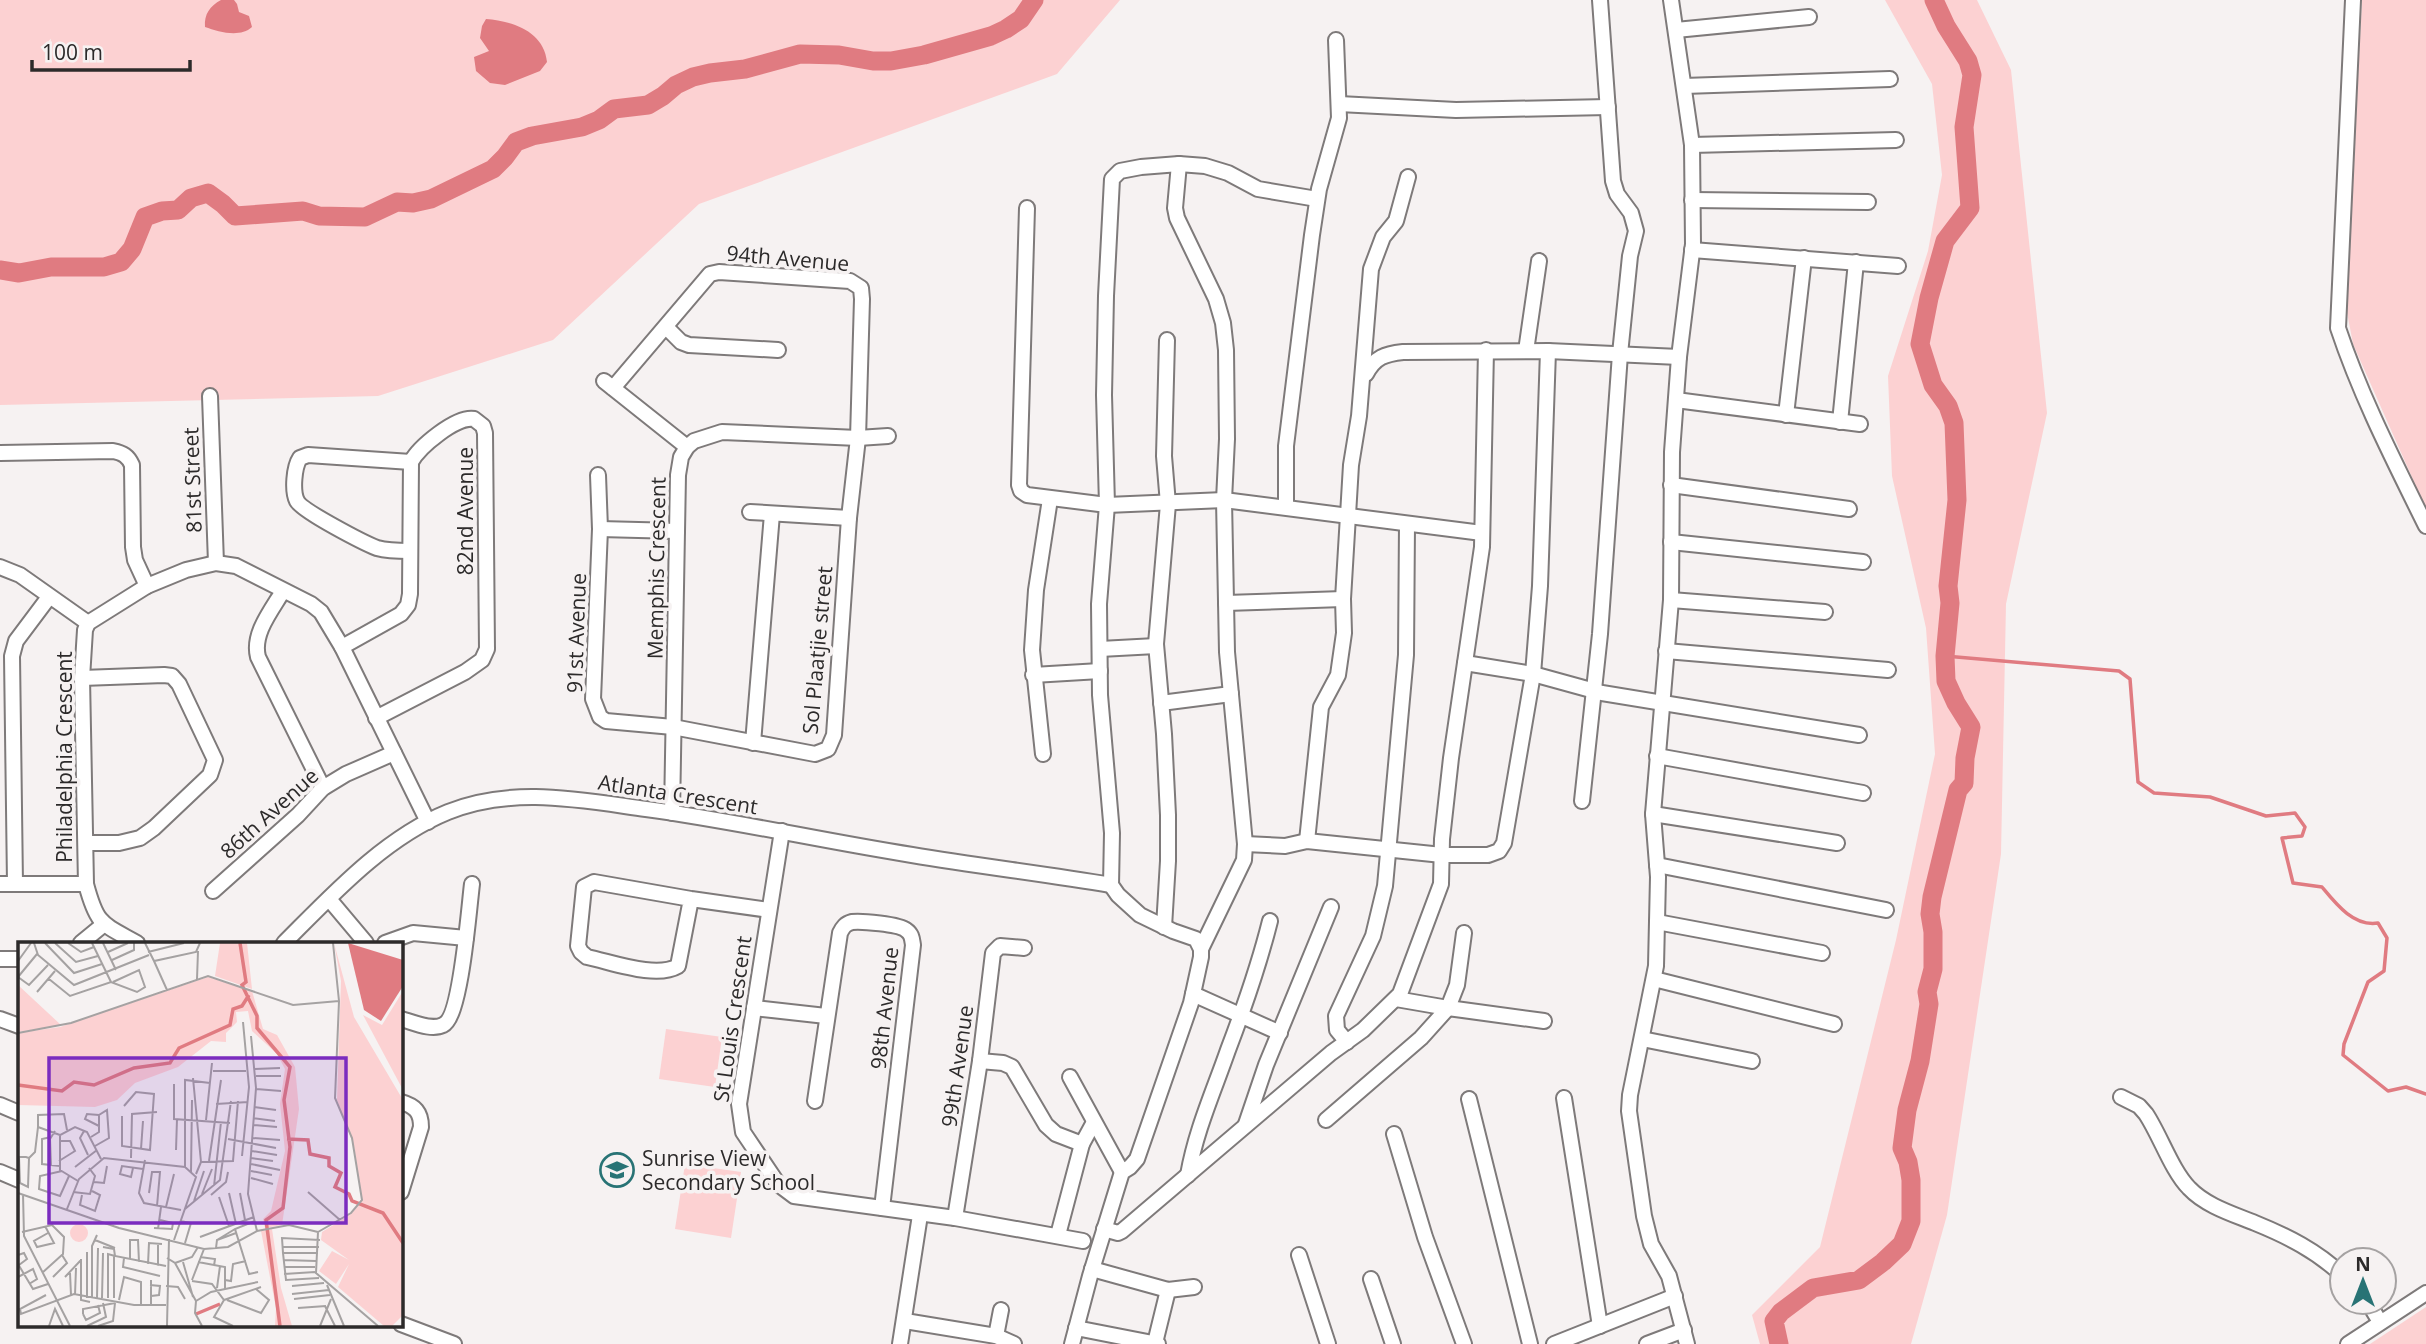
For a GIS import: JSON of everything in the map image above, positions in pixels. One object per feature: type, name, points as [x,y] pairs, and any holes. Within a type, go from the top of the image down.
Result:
[{"type":"street","points":[[1582,801],[1600,634],[1620,354],[1630,256],[1636,231],[1631,213],[1617,194],[1614,181],[1600,0]]},
{"type":"street","points":[[1647,1344],[1685,1337],[1669,1276],[1651,1244],[1644,1216],[1629,1111],[1656,966],[1657,865],[1653,814],[1671,600],[1671,485],[1676,400],[1692,250],[1692,145],[1671,0]]},
{"type":"street","points":[[2353,0],[2338,328],[2372,414],[2426,526]]},
{"type":"street","points":[[1676,30],[1809,17]]},
{"type":"street","points":[[1286,507],[1286,446],[1317,199],[1339,118],[1336,40]]},
{"type":"street","points":[[1684,86],[1890,79]]},
{"type":"street","points":[[1339,104],[1456,110],[1608,107]]},
{"type":"street","points":[[1692,145],[1896,140]]},
{"type":"street","points":[[1201,949],[1196,939],[1140,915],[1111,885],[1112,833],[1100,671],[1099,604],[1107,505],[1104,395],[1112,179],[1120,171],[1179,164],[1205,166],[1228,173],[1258,188],[1317,199]]},
{"type":"street","points":[[1072,1344],[1122,1172],[1137,1158],[1185,1024],[1200,967],[1201,949],[1244,860],[1242,787],[1231,694],[1226,603],[1226,350],[1223,323],[1216,299],[1177,218],[1175,208],[1179,164]]},
{"type":"street","points":[[1307,841],[1321,707],[1338,675],[1344,633],[1343,598],[1351,464],[1363,378],[1371,269],[1383,237],[1396,221],[1408,177]]},
{"type":"street","points":[[1692,200],[1868,202]]},
{"type":"street","points":[[1027,208],[1019,485],[1027,495],[1107,505],[1224,500],[1482,533]]},
{"type":"street","points":[[1692,250],[1898,267]]},
{"type":"street","points":[[1786,415],[1804,258]]},
{"type":"street","points":[[1527,351],[1539,261]]},
{"type":"street","points":[[1840,422],[1856,262]]},
{"type":"street","name":"94th Avenue","points":[[687,447],[608,385],[666,327],[705,279],[710,274],[719,272],[850,281],[861,288],[858,438]]},
{"type":"street","points":[[666,327],[681,342],[689,345],[778,350]]},
{"type":"street","points":[[1164,927],[1168,861],[1156,646],[1168,504],[1164,457],[1167,340]]},
{"type":"street","points":[[1363,378],[1375,359],[1385,354],[1486,350],[1679,357]]},
{"type":"street","points":[[1104,1229],[1118,1233],[1122,1231],[1245,1125],[1374,1021],[1400,994],[1441,884],[1451,758],[1482,533],[1486,350]]},
{"type":"street","points":[[1245,844],[1285,846],[1307,841],[1442,855],[1488,855],[1499,851],[1504,844],[1533,674],[1540,586],[1548,351]]},
{"type":"street","name":"81st Street","points":[[210,396],[216,563]]},
{"type":"street","points":[[1676,400],[1860,424]]},
{"type":"street","name":"82nd Avenue","points":[[376,718],[465,672],[482,660],[487,649],[483,426],[474,419],[459,420],[416,452],[411,462]]},
{"type":"street","points":[[687,447],[694,441],[722,432],[858,438],[888,436]]},
{"type":"street","name":"Sol Plaatjie street","points":[[673,727],[815,754],[828,749],[832,743],[849,518],[858,438]]},
{"type":"street","name":"Memphis Crescent","points":[[672,813],[678,475],[681,457],[687,447]]},
{"type":"street","points":[[0,453],[113,451],[129,458],[132,465],[133,547],[135,560],[147,586]]},
{"type":"street","points":[[342,647],[401,614],[408,605],[410,551],[411,462],[308,455],[300,458],[296,463],[295,495],[303,509],[379,549],[410,551]]},
{"type":"street","name":"91st Avenue","points":[[598,475],[600,529],[593,699],[597,714],[606,721],[673,727]]},
{"type":"street","points":[[1671,485],[1849,509]]},
{"type":"street","points":[[1043,754],[1032,650],[1036,590],[1050,499]]},
{"type":"street","points":[[750,512],[849,518]]},
{"type":"street","points":[[753,743],[772,514]]},
{"type":"street","points":[[1347,1042],[1337,1030],[1336,1016],[1373,936],[1385,886],[1406,655],[1407,524]]},
{"type":"street","points":[[600,529],[677,531]]},
{"type":"street","points":[[1671,542],[1863,562]]},
{"type":"street","points":[[216,563],[236,566],[321,612],[342,647],[428,822]]},
{"type":"street","name":"Philadelphia Crescent","points":[[103,925],[94,913],[86,884],[82,678],[85,629],[88,623],[147,586],[186,570],[216,563]]},
{"type":"street","points":[[0,567],[20,575],[88,623]]},
{"type":"street","points":[[283,591],[261,628],[255,648],[323,788]]},
{"type":"street","points":[[15,884],[11,676],[7,645],[49,597]]},
{"type":"street","points":[[1226,603],[1343,598]]},
{"type":"street","points":[[1671,600],[1825,612]]},
{"type":"street","points":[[1100,649],[1156,646]]},
{"type":"street","points":[[1666,651],[1888,670]]},
{"type":"street","points":[[1465,663],[1533,674],[1592,690],[1859,736]]},
{"type":"street","points":[[1033,675],[1100,671]]},
{"type":"street","points":[[82,678],[172,676],[179,684],[215,760],[210,775],[140,838],[119,843],[86,844]]},
{"type":"street","points":[[1161,703],[1231,694]]},
{"type":"street","name":"86th Avenue","points":[[213,891],[298,815],[323,788],[346,774],[394,753]]},
{"type":"street","points":[[1657,756],[1863,793]]},
{"type":"street","name":"Atlanta Crescent","points":[[285,942],[386,848],[428,822],[466,806],[526,796],[558,797],[672,813],[912,856],[1111,885]]},
{"type":"street","points":[[1653,814],[1837,843]]},
{"type":"street","name":"St Louis Crescent","points":[[782,831],[739,1104],[743,1132],[784,1190],[794,1196],[955,1218],[1083,1241]]},
{"type":"street","points":[[1657,865],[1886,910]]},
{"type":"street","points":[[691,899],[682,954],[678,966],[670,971],[658,972],[587,957],[581,953],[578,946],[581,898],[584,887],[594,882],[769,910]]},
{"type":"street","points":[[0,884],[86,884]]},
{"type":"street","points":[[402,1019],[433,1027],[441,1027],[449,1021],[453,1012],[466,938],[472,884]]},
{"type":"street","points":[[329,899],[365,942]]},
{"type":"street","points":[[1245,1125],[1266,1065],[1331,907]]},
{"type":"street","points":[[1188,1175],[1194,1141],[1240,1016],[1270,921]]},
{"type":"street","name":"98th Avenue","points":[[815,1101],[837,940],[844,925],[853,922],[905,929],[912,936],[913,945],[883,1208]]},
{"type":"street","points":[[1657,922],[1822,953]]},
{"type":"street","points":[[82,942],[103,925],[135,942]]},
{"type":"street","points":[[388,942],[413,933],[466,938]]},
{"type":"street","points":[[1326,1120],[1421,1038],[1448,1008],[1457,985],[1464,933]]},
{"type":"street","name":"99th Avenue","points":[[955,1218],[980,1061],[993,953],[1000,946],[1024,948]]},
{"type":"street","points":[[0,959],[18,959]]},
{"type":"street","points":[[1654,979],[1834,1024]]},
{"type":"street","points":[[1193,994],[1280,1033]]},
{"type":"street","points":[[1395,999],[1544,1021]]},
{"type":"street","points":[[754,1008],[826,1016]]},
{"type":"street","points":[[0,1018],[18,1026]]},
{"type":"street","points":[[1642,1039],[1752,1061]]},
{"type":"street","points":[[980,1061],[1003,1063],[1012,1067],[1046,1125],[1056,1134],[1082,1144]]},
{"type":"street","points":[[1070,1077],[1122,1172]]},
{"type":"street","points":[[2120,1097],[2139,1106],[2146,1114],[2180,1176],[2189,1188],[2205,1201],[2305,1245],[2328,1264]]},
{"type":"street","points":[[1564,1098],[1600,1326]]},
{"type":"street","points":[[1469,1099],[1530,1344]]},
{"type":"street","points":[[402,1102],[417,1110],[421,1117],[421,1127],[402,1189]]},
{"type":"street","points":[[0,1105],[18,1113]]},
{"type":"street","points":[[1058,1235],[1082,1144],[1094,1122]]},
{"type":"street","points":[[1394,1135],[1425,1237],[1464,1344]]},
{"type":"street","points":[[0,1172],[18,1180]]},
{"type":"street","points":[[900,1344],[920,1214]]},
{"type":"street","points":[[1299,1255],[1328,1344]]},
{"type":"street","points":[[1092,1269],[1168,1290],[1194,1287]]},
{"type":"street","points":[[1371,1279],[1393,1344]]},
{"type":"street","points":[[1076,1328],[1157,1344],[1168,1290]]},
{"type":"street","points":[[2348,1344],[2426,1293]]},
{"type":"street","points":[[1554,1344],[1675,1296]]},
{"type":"street","points":[[996,1336],[1001,1310]]},
{"type":"street","points":[[2376,1316],[2380,1322]]},
{"type":"street","points":[[905,1321],[996,1336],[1014,1344]]},
{"type":"street","points":[[402,1324],[454,1344]]},
{"type":"shaded area","points":[[0,0],[1120,0],[1057,74],[699,204],[553,340],[378,396],[0,405]]},
{"type":"shaded area","points":[[221,0],[234,0],[239,12],[249,16],[252,27],[236,33],[205,27],[209,11]]},
{"type":"shaded area","points":[[1885,0],[1977,0],[2011,70],[2047,413],[2006,604],[2001,854],[1947,1215],[1911,1344],[1760,1344],[1752,1315],[1820,1247],[1896,940],[1935,754],[1926,628],[1892,476],[1888,376],[1928,251],[1942,175],[1932,84]]},
{"type":"shaded area","points":[[2362,0],[2426,0],[2426,509],[2353,344],[2346,307]]},
{"type":"shaded area","points":[[486,19],[516,25],[533,35],[545,51],[547,62],[540,71],[505,85],[490,83],[476,71],[474,57],[489,51],[480,38]]},
{"type":"shaded area","points":[[666,1029],[722,1037],[715,1087],[659,1079]]},
{"type":"shaded area","points":[[685,1164],[741,1172],[731,1238],[675,1229]]},
{"type":"shaded area","points":[[2426,1307],[2426,1344],[2370,1344]]},
{"type":"waterway","points":[[0,270],[19,273],[51,267],[104,267],[121,262],[132,249],[145,217],[162,211],[178,210],[191,198],[208,193],[235,216],[303,211],[319,216],[365,217],[397,202],[413,203],[431,199],[493,169],[516,142],[532,136],[582,127],[599,120],[614,109],[648,105],[676,85],[693,77],[745,69],[800,54],[839,55],[873,61],[891,61],[924,55],[991,36],[1006,29],[1021,19],[1034,0]]},
{"type":"waterway","points":[[1779,1344],[1774,1321],[1781,1312],[1813,1288],[1859,1280],[1902,1244],[1911,1221],[1911,1180],[1902,1148],[1929,1004],[1927,992],[1933,969],[1930,914],[1932,897],[1958,790],[1964,783],[1965,758],[1971,727],[1946,681],[1945,656],[1950,603],[1948,586],[1957,500],[1954,423],[1948,406],[1933,385],[1920,344],[1929,298],[1945,241],[1970,208],[1964,127],[1972,75],[1968,61],[1946,26],[1934,0]]},
{"type":"waterway","points":[[1945,656],[2119,671],[2130,679],[2138,782],[2154,793],[2210,797],[2266,816],[2295,813],[2305,827],[2302,836],[2282,838],[2293,883],[2322,887],[2353,918],[2378,923],[2387,938],[2384,971],[2368,982],[2344,1044],[2343,1055],[2388,1091],[2406,1087],[2426,1094]]},
{"type":"place","name":"Sunrise View Secondary School","points":[[617,1170]]}]
